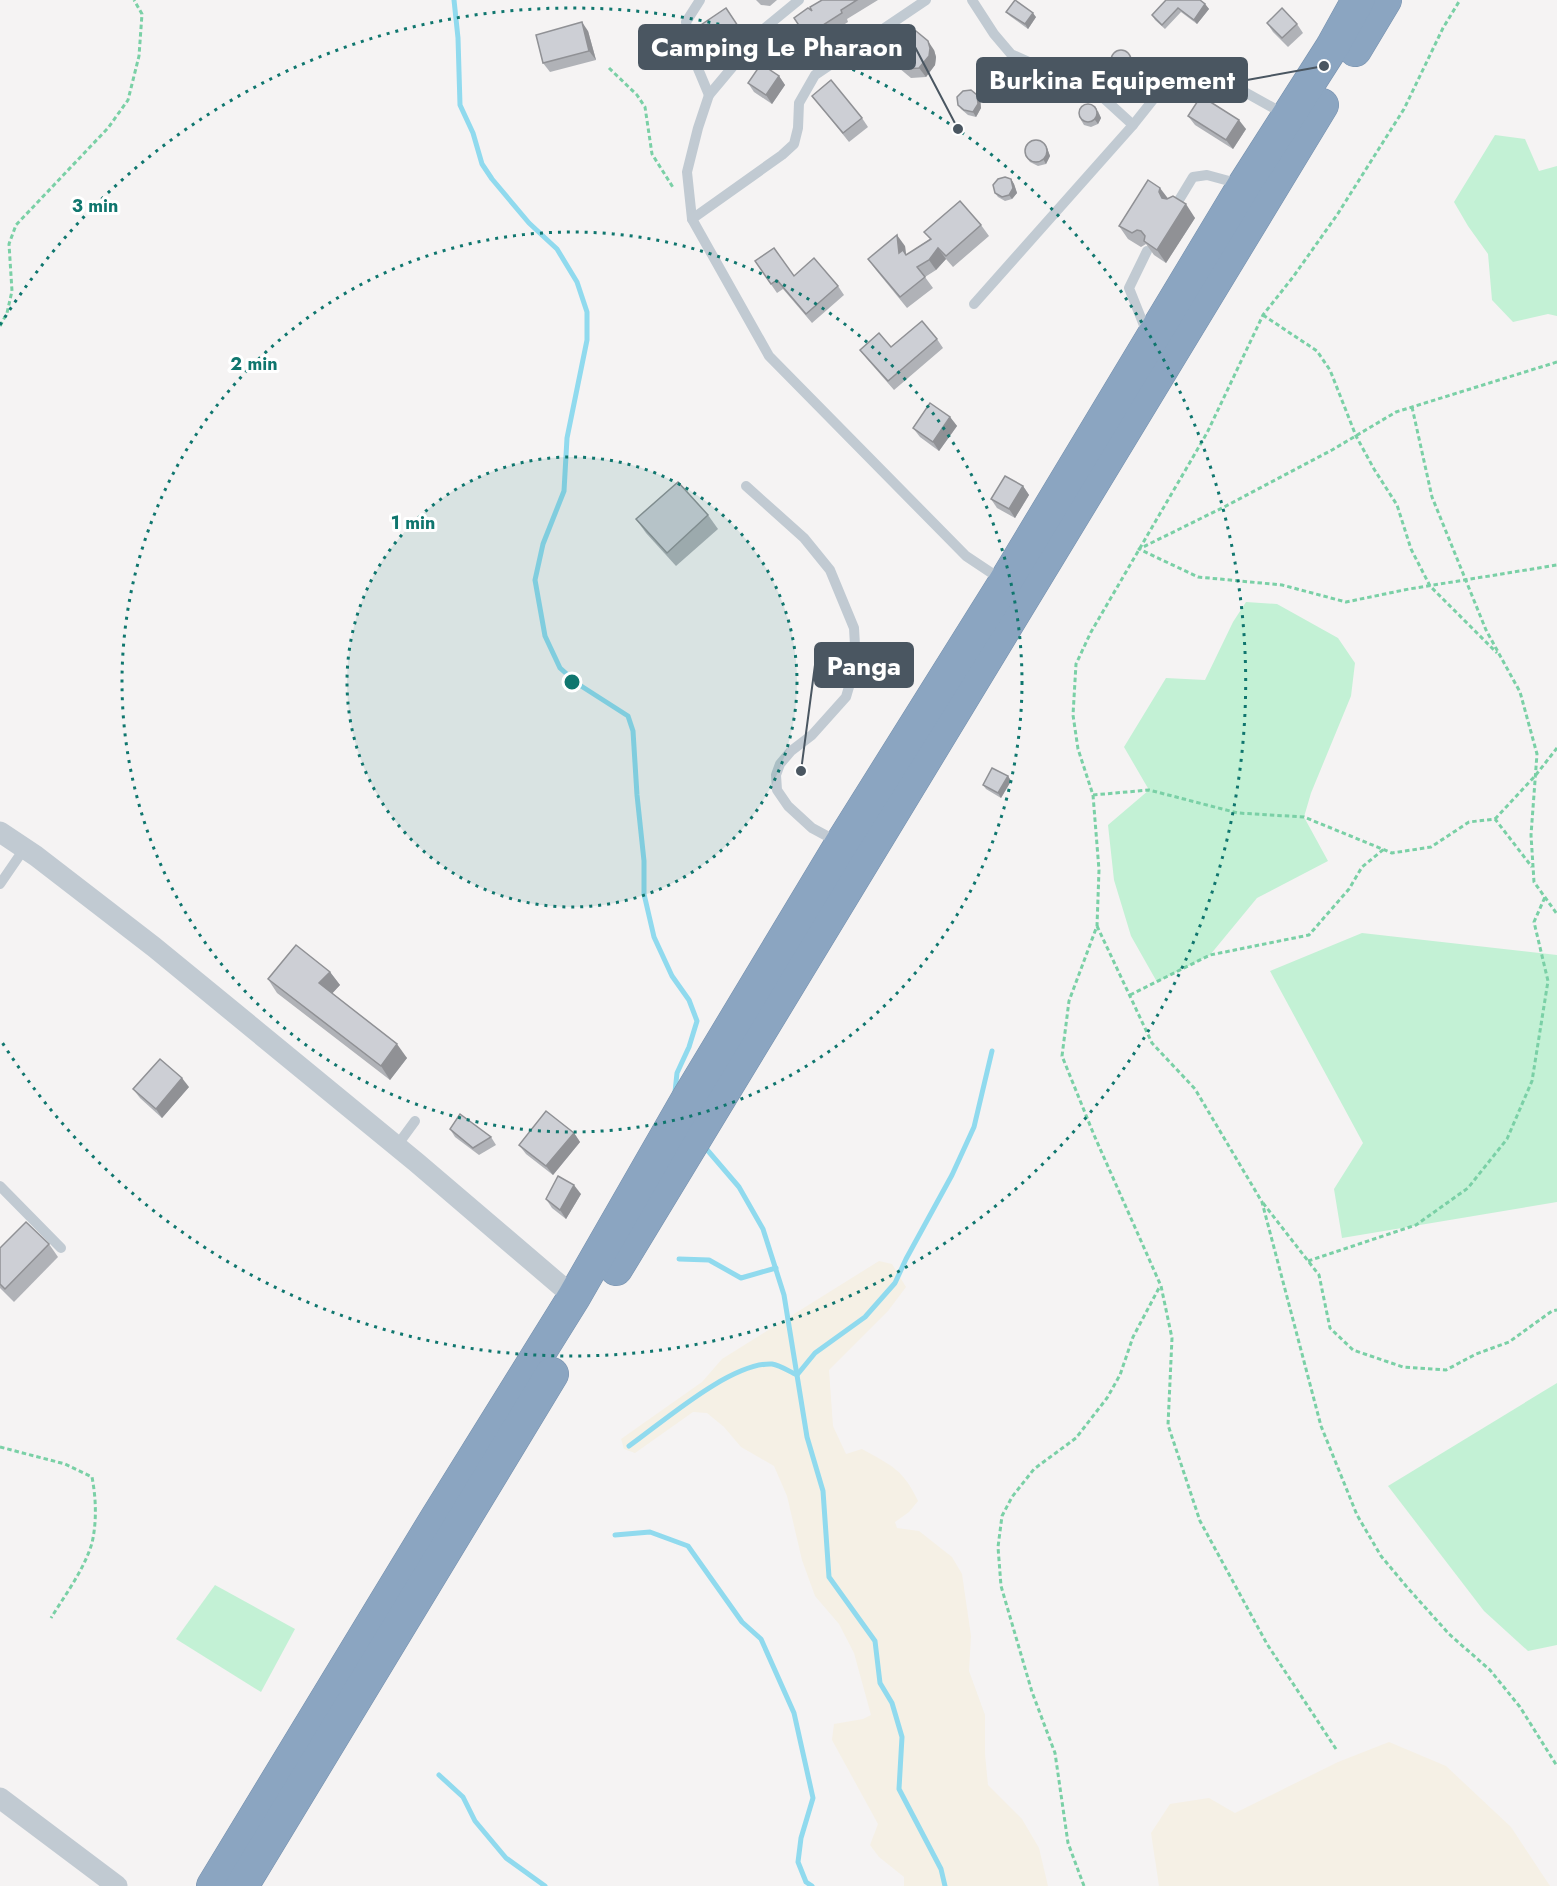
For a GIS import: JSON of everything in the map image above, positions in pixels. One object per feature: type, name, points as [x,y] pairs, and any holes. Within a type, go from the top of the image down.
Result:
[{"type":"highway","points":[[213,1886],[435,1519],[574,1296],[687,1100],[841,844],[1005,582],[1244,184],[1332,47],[1358,0]]},
{"type":"highway","points":[[242,1886],[1385,0]]},
{"type":"street","points":[[0,832],[36,856],[154,947],[396,1147],[416,1161],[574,1296]]},
{"type":"street","points":[[0,1798],[117,1886]]},
{"type":"lane","points":[[700,0],[686,22],[691,52],[709,96]]},
{"type":"lane","points":[[799,0],[766,27],[709,96],[687,172],[692,219],[769,356],[966,556],[1005,582]]},
{"type":"lane","points":[[692,219],[794,144],[800,103],[815,75],[926,0]]},
{"type":"lane","points":[[972,0],[994,34],[1011,54],[1098,93],[1133,125]]},
{"type":"lane","points":[[974,304],[1133,125],[1172,75],[1184,67],[1207,71],[1289,116]]},
{"type":"lane","points":[[1176,205],[1193,177],[1207,175],[1244,184]]},
{"type":"lane","points":[[1147,251],[1129,288],[1150,339]]},
{"type":"lane","points":[[746,486],[804,538],[830,570],[854,628],[856,663],[846,697],[812,735],[791,751],[780,764],[776,775],[777,790],[788,806],[812,828],[841,844]]},
{"type":"lane","points":[[0,884],[24,849]]},
{"type":"lane","points":[[396,1147],[415,1121]]},
{"type":"lane","points":[[0,1186],[61,1248]]},
{"type":"path","points":[[0,326],[7,313],[12,291],[9,244],[16,225],[108,128],[128,100],[139,56],[142,14],[134,0]]},
{"type":"path","points":[[1336,1749],[1267,1644],[1200,1521],[1168,1425],[1172,1338],[1161,1286],[1098,1146],[1062,1056],[1069,1001],[1097,926],[1099,870],[1093,795],[1078,749],[1073,716],[1077,664],[1091,632],[1207,433],[1263,315],[1337,215],[1404,109],[1443,28],[1460,0]]},
{"type":"path","points":[[609,68],[637,95],[645,107],[652,154],[692,219]]},
{"type":"path","points":[[1263,315],[1317,351],[1329,370],[1356,436],[1397,505],[1412,549],[1430,586],[1501,657]]},
{"type":"path","points":[[1139,549],[1234,502],[1396,412],[1557,362]]},
{"type":"path","points":[[1412,407],[1432,497],[1486,630],[1520,692],[1537,754],[1531,834],[1534,882],[1557,914]]},
{"type":"path","points":[[1139,549],[1198,577],[1282,585],[1346,602],[1557,566]]},
{"type":"path","points":[[1093,795],[1149,790],[1238,813],[1304,817],[1392,853],[1431,847],[1469,822],[1495,819],[1535,776],[1557,748]]},
{"type":"path","points":[[1495,819],[1533,867]]},
{"type":"path","points":[[1130,995],[1210,954],[1309,935],[1349,889],[1362,867],[1384,849]]},
{"type":"path","points":[[1308,1261],[1416,1225],[1468,1188],[1506,1139],[1533,1081],[1548,981],[1534,922],[1545,897]]},
{"type":"path","points":[[1097,926],[1152,1043],[1195,1089],[1262,1202],[1319,1275],[1330,1328],[1353,1350],[1403,1367],[1446,1370],[1476,1354],[1509,1342],[1552,1311],[1557,1310]]},
{"type":"path","points":[[1262,1202],[1321,1426],[1357,1515],[1382,1556],[1406,1586],[1449,1634],[1490,1670],[1520,1707],[1557,1766]]},
{"type":"path","points":[[1084,1886],[1068,1843],[1055,1753],[1032,1692],[1001,1586],[998,1547],[1002,1516],[1012,1497],[1034,1469],[1076,1438],[1107,1398],[1120,1375],[1133,1337],[1161,1286]]},
{"type":"path","points":[[0,1447],[65,1464],[92,1477],[96,1502],[92,1543],[78,1573],[51,1618]]},
{"type":"green space","points":[[1495,135],[1525,139],[1539,171],[1557,166],[1557,316],[1548,314],[1513,322],[1492,300],[1488,254],[1454,202]]},
{"type":"green space","points":[[1246,602],[1277,604],[1338,638],[1355,663],[1351,696],[1311,793],[1304,817],[1328,861],[1257,898],[1210,955],[1157,982],[1131,936],[1114,880],[1108,825],[1149,790],[1124,747],[1166,678],[1205,680],[1233,622]]},
{"type":"green space","points":[[1362,933],[1557,955],[1557,1202],[1342,1238],[1334,1189],[1363,1143],[1270,971]]},
{"type":"green space","points":[[1557,1383],[1557,1645],[1528,1651],[1484,1611],[1388,1486]]},
{"type":"green space","points":[[215,1585],[295,1629],[261,1692],[176,1639]]},
{"type":"sand","points":[[879,1261],[892,1264],[906,1287],[888,1311],[829,1370],[833,1426],[846,1454],[862,1449],[889,1464],[902,1475],[918,1501],[909,1512],[895,1522],[897,1528],[919,1531],[952,1557],[962,1574],[971,1636],[969,1671],[985,1715],[988,1785],[1022,1819],[1039,1848],[1048,1886],[904,1886],[904,1877],[879,1857],[870,1845],[878,1824],[832,1740],[834,1724],[863,1719],[871,1715],[854,1653],[839,1624],[815,1596],[802,1560],[787,1496],[774,1466],[741,1447],[724,1427],[707,1413],[693,1412],[635,1453],[624,1449],[621,1439],[702,1382],[722,1359]]},
{"type":"sand","points":[[1389,1742],[1446,1766],[1511,1827],[1550,1886],[1159,1886],[1151,1833],[1170,1804],[1209,1798],[1235,1813],[1338,1762]]},
{"type":"building","points":[[822,0],[857,0],[841,10],[842,13],[806,36],[794,18],[808,8],[812,11],[810,7]]},
{"type":"building","points":[[1015,0],[1033,13],[1025,24],[1006,12]]},
{"type":"building","points":[[1166,0],[1200,0],[1205,4],[1194,20],[1178,8],[1162,25],[1152,15]]},
{"type":"building","points":[[726,8],[738,26],[707,46],[695,29]]},
{"type":"building","points":[[1282,8],[1297,24],[1282,38],[1267,23]]},
{"type":"building","points":[[582,22],[589,51],[543,63],[536,35]]},
{"type":"building","points":[[916,31],[928,41],[929,56],[919,68],[904,69],[893,59],[891,44],[901,33]]},
{"type":"building","points":[[1121,50],[1128,53],[1131,60],[1128,67],[1121,70],[1114,67],[1111,60],[1114,53]]},
{"type":"building","points":[[761,64],[779,76],[766,95],[748,83]]},
{"type":"building","points":[[831,80],[862,118],[843,133],[812,96]]},
{"type":"building","points":[[971,90],[977,95],[978,104],[973,112],[964,110],[958,105],[957,97],[963,91]]},
{"type":"building","points":[[1201,96],[1239,120],[1226,140],[1188,116]]},
{"type":"building","points":[[1088,104],[1094,107],[1097,113],[1094,119],[1088,122],[1082,119],[1079,113],[1082,107]]},
{"type":"building","points":[[1036,140],[1044,143],[1047,151],[1044,159],[1036,162],[1028,159],[1025,151],[1028,143]]},
{"type":"building","points":[[1005,177],[1011,179],[1013,188],[1009,195],[1002,197],[995,193],[993,185],[998,179]]},
{"type":"building","points":[[1148,180],[1160,188],[1162,198],[1167,199],[1173,196],[1186,204],[1157,250],[1144,241],[1145,236],[1141,231],[1137,230],[1132,233],[1119,226]]},
{"type":"building","points":[[960,201],[981,225],[946,256],[938,248],[929,260],[917,267],[925,277],[900,297],[868,259],[897,235],[899,253],[903,250],[906,255],[931,239],[924,232]]},
{"type":"building","points":[[774,248],[794,276],[814,258],[838,286],[806,314],[777,280],[771,284],[755,261]]},
{"type":"building","points":[[922,321],[937,339],[888,381],[860,350],[879,333],[891,347]]},
{"type":"building","points":[[930,403],[950,417],[933,442],[913,428]]},
{"type":"building","points":[[1005,476],[1023,486],[1009,509],[991,499]]},
{"type":"building","points":[[678,482],[708,515],[667,553],[636,519]]},
{"type":"building","points":[[992,768],[1008,776],[998,793],[983,785]]},
{"type":"building","points":[[296,945],[330,972],[319,983],[397,1044],[381,1066],[268,979]]},
{"type":"building","points":[[160,1059],[182,1078],[156,1109],[133,1089]]},
{"type":"building","points":[[546,1111],[574,1133],[546,1166],[519,1145]]},
{"type":"building","points":[[460,1114],[491,1137],[473,1148],[450,1129]]},
{"type":"building","points":[[558,1176],[574,1185],[560,1210],[546,1199]]},
{"type":"building","points":[[26,1222],[49,1244],[5,1289],[0,1284],[0,1248]]},
{"type":"waterway","points":[[454,0],[458,38],[460,105],[473,133],[482,164],[529,223],[557,249],[577,282],[587,312],[587,340],[567,438],[564,491],[543,544],[535,580],[545,636],[560,668],[578,684],[628,716],[633,731],[644,861],[644,894],[654,937],[672,976],[689,1000],[697,1021],[689,1047],[677,1073],[675,1092]]},
{"type":"waterway","points":[[629,1446],[698,1395],[737,1373],[755,1366],[772,1364],[797,1375],[815,1353],[865,1317],[895,1283],[952,1175],[974,1127],[992,1051]]},
{"type":"waterway","points":[[703,1145],[739,1187],[763,1229],[784,1295],[807,1437],[823,1491],[829,1577],[875,1641],[880,1683],[892,1703],[902,1737],[899,1789],[941,1869],[945,1886]]},
{"type":"waterway","points":[[679,1259],[709,1260],[741,1278],[776,1268]]},
{"type":"waterway","points":[[615,1535],[650,1532],[688,1546],[742,1622],[761,1639],[794,1713],[813,1798],[801,1838],[798,1862],[806,1882],[812,1886]]},
{"type":"waterway","points":[[439,1775],[463,1797],[475,1821],[506,1858],[545,1886]]},
{"type":"place","name":"Burkina Equipement","points":[[1324,66]]},
{"type":"place","name":"Camping Le Pharaon","points":[[958,129]]},
{"type":"place","name":"Panga","points":[[801,771]]}]
